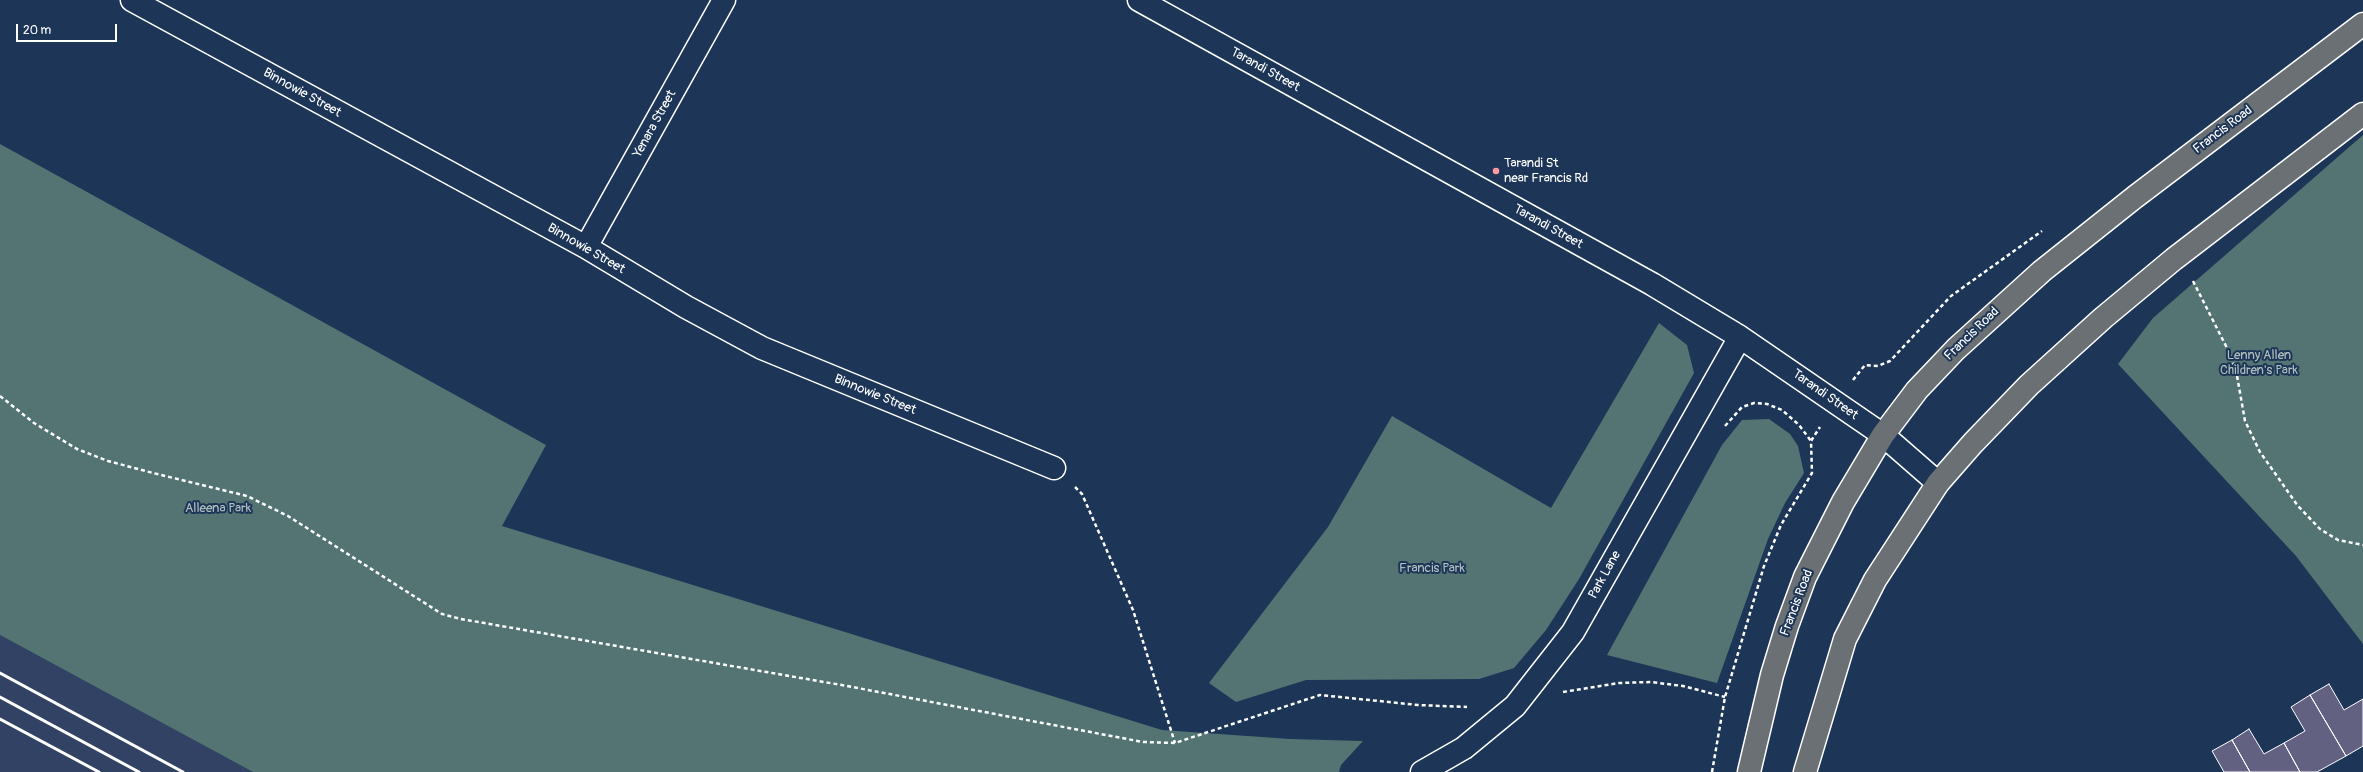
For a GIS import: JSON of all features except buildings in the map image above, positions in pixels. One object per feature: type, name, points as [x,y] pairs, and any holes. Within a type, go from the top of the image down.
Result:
[{"type":"main road","name":"Francis Road","points":[[1750,772],[1772,676],[1787,626],[1805,577],[1843,502],[1883,435],[1917,390],[1956,349],[2006,302],[2135,197],[2363,24]]},
{"type":"main road","points":[[1805,772],[1845,639],[1875,580],[1938,484],[1973,443],[2029,385],[2103,318],[2174,259],[2363,114]]},
{"type":"street","name":"Binnowie Street","points":[[132,0],[586,248],[686,307],[762,348],[1054,468]]},
{"type":"street","name":"Yenara Street","points":[[586,248],[724,0]]},
{"type":"street","name":"Tarandi Street","points":[[1139,0],[1652,284],[1740,337],[1883,435],[1938,484]]},
{"type":"street","name":"Park Lane","points":[[1422,772],[1464,748],[1515,706],[1573,632],[1740,337]]},
{"type":"path","points":[[2192,278],[2230,354],[2236,370],[2245,421],[2260,452],[2298,506],[2320,529],[2338,540],[2363,545]]},
{"type":"path","points":[[0,396],[34,423],[78,449],[108,460],[146,471],[247,496],[288,516],[442,614],[847,686],[1143,742],[1175,742],[1320,695],[1418,705],[1472,706]]},
{"type":"path","points":[[1722,432],[1732,417],[1742,407],[1754,404],[1767,404],[1782,410],[1799,425],[1811,441]]},
{"type":"path","points":[[1054,468],[1082,494],[1133,610],[1175,742]]},
{"type":"path","points":[[1563,692],[1619,683],[1651,682],[1683,686],[1725,697]]},
{"type":"path","points":[[1558,697],[1567,687]]},
{"type":"shaded area","points":[[0,635],[70,673],[253,772],[0,772]]},
{"type":"green space","name":"Lenny Allen Children's Park","points":[[2363,135],[2363,644],[2296,556],[2118,364],[2153,318]]},
{"type":"green space","name":"Alleena Park","points":[[0,144],[546,445],[502,526],[1162,730],[1290,739],[1363,741],[1341,765],[1339,772],[253,772],[0,635]]},
{"type":"green space","name":"Francis Park","points":[[1659,323],[1687,345],[1694,373],[1579,579],[1546,630],[1514,668],[1479,679],[1306,680],[1236,702],[1209,683],[1328,527],[1392,416],[1551,508]]},
{"type":"green space","points":[[1769,419],[1790,434],[1798,446],[1804,473],[1785,503],[1768,539],[1717,683],[1607,655],[1722,445],[1742,420]]},
{"type":"railway","points":[[0,673],[183,772]]},
{"type":"railway","points":[[0,697],[139,772]]},
{"type":"railway","points":[[0,719],[99,772]]},
{"type":"place","name":"Tarandi St near Francis Rd","points":[[1496,171]]}]
